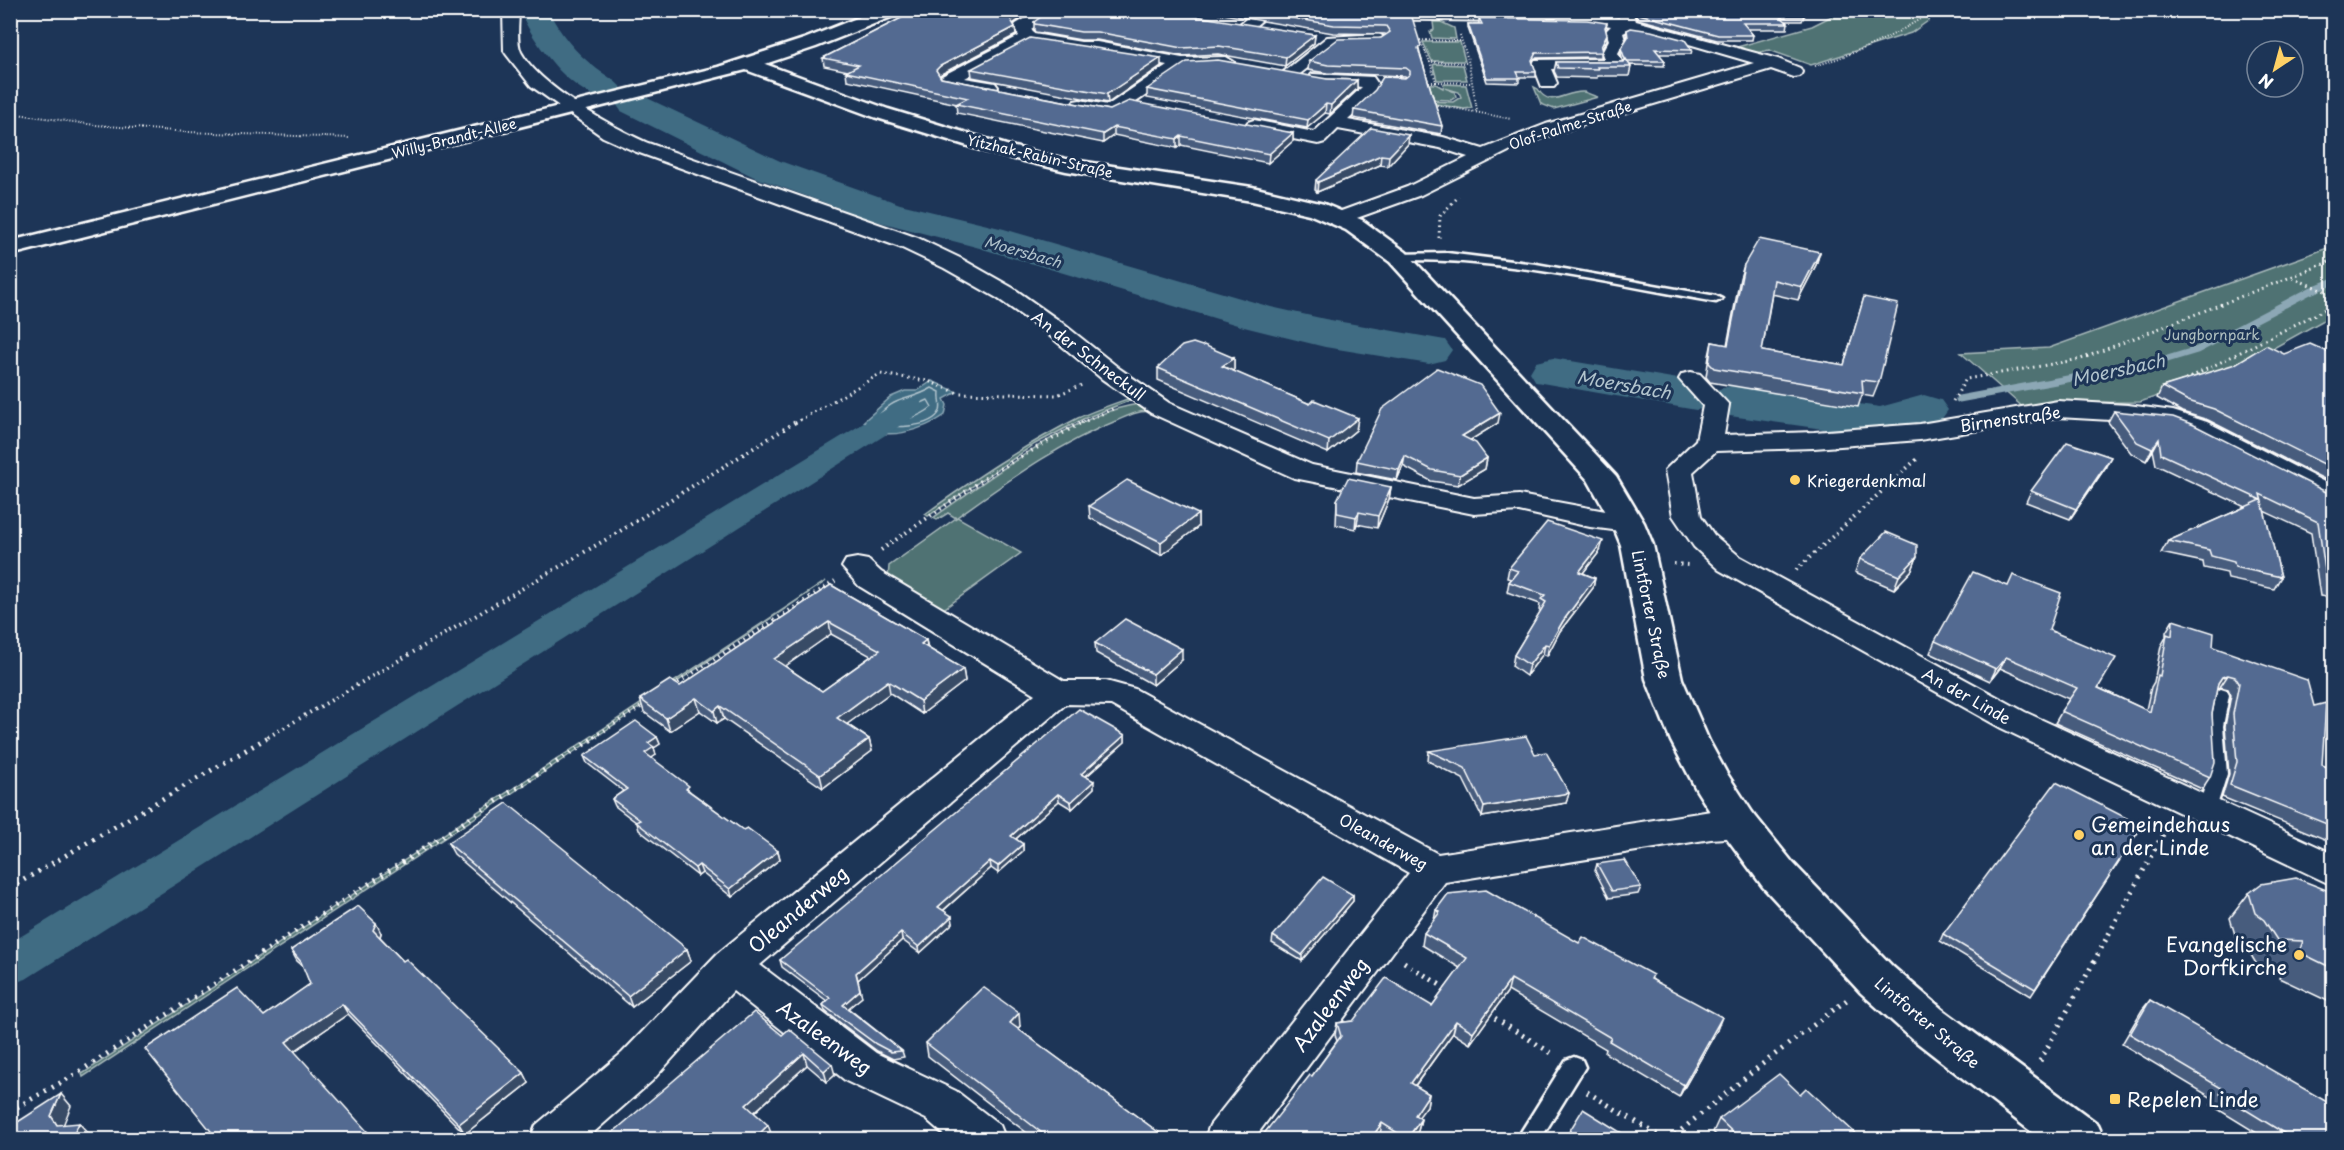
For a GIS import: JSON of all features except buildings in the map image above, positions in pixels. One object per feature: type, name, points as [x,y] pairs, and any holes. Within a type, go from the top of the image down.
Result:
[{"type":"street","name":"An der Schneckull","points":[[511,10],[512,51],[537,82],[610,133],[641,147],[910,243],[952,262],[1005,293],[1053,327],[1143,398],[1160,408],[1304,472],[1474,506],[1520,503],[1590,518],[1628,523]]},
{"type":"street","points":[[748,77],[836,34],[893,10]]},
{"type":"street","points":[[1028,38],[1022,27],[1048,13],[1048,10]]},
{"type":"street","points":[[1199,62],[1268,10]]},
{"type":"street","points":[[1320,10],[1353,14],[1626,17],[1794,72]]},
{"type":"street","points":[[1548,83],[1541,64],[1615,64],[1610,53],[1617,40],[1614,31],[1626,17]]},
{"type":"street","points":[[1223,22],[1269,29]]},
{"type":"street","points":[[1312,36],[1334,40],[1379,39]]},
{"type":"street","points":[[1006,91],[948,80],[1028,38],[1081,47],[1097,47],[1182,63],[1218,61],[1239,64]]},
{"type":"street","points":[[1290,73],[1334,40]]},
{"type":"street","points":[[1064,102],[1111,111],[1182,63]]},
{"type":"street","name":"Olof-Palme-Straße","points":[[1340,218],[1414,191],[1508,144],[1553,128],[1772,63]]},
{"type":"street","points":[[1239,123],[1318,138],[1371,87],[1367,81],[1327,80],[1269,69]]},
{"type":"street","name":"Willy-Brandt-Allee","points":[[10,249],[650,90],[702,85],[748,77]]},
{"type":"street","name":"Yitzhak-Rabin-Straße","points":[[748,77],[810,88],[925,128],[1036,159],[1271,198],[1316,209],[1340,218]]},
{"type":"street","points":[[1125,101],[1148,106]]},
{"type":"street","points":[[1334,123],[1443,143],[1485,156]]},
{"type":"street","name":"Lintforter Straße","points":[[1340,218],[1369,234],[1398,256],[1600,476],[1628,523],[1637,545],[1649,594],[1664,679],[1689,741],[1738,823],[1778,875],[1877,980],[1926,1023],[2080,1140]]},
{"type":"street","points":[[1692,379],[1716,405],[1703,448]]},
{"type":"street","name":"Birnenstraße","points":[[1920,432],[1950,405]]},
{"type":"street","name":"Birnenstraße","points":[[1703,448],[1920,432],[2058,409],[2128,413],[2173,419],[2198,428],[2334,498]]},
{"type":"street","name":"An der Linde","points":[[1703,448],[1679,470],[1687,516],[1704,541],[1729,563],[2013,720],[2334,871]]},
{"type":"street","points":[[856,567],[870,579],[1058,693]]},
{"type":"street","name":"Oleanderweg","points":[[552,1140],[637,1067],[730,966],[1058,693],[1106,692],[1123,697],[1434,868],[1711,825],[1738,823]]},
{"type":"street","name":"Azaleenweg","points":[[1226,1140],[1434,868]]},
{"type":"street","name":"Azaleenweg","points":[[730,966],[861,1067],[941,1106],[984,1140]]},
{"type":"lane","points":[[1367,81],[1404,81]]},
{"type":"lane","points":[[1398,256],[1447,256],[1536,267],[1716,299]]},
{"type":"lane","points":[[2194,806],[2218,774],[2215,726],[2221,695]]},
{"type":"lane","points":[[1527,1140],[1574,1067]]},
{"type":"path","points":[[1446,14],[1448,23],[1458,28],[1477,110],[1475,112]]},
{"type":"path","points":[[1379,39],[1461,41]]},
{"type":"path","points":[[1420,40],[1431,62],[1436,82]]},
{"type":"path","points":[[1431,62],[1467,63]]},
{"type":"path","points":[[1404,81],[1470,83]]},
{"type":"path","points":[[1421,102],[1553,128]]},
{"type":"path","points":[[10,113],[95,125],[187,132],[360,139],[385,156]]},
{"type":"path","points":[[1950,405],[1966,379],[2081,359],[2334,260]]},
{"type":"path","points":[[2292,278],[2334,295]]},
{"type":"path","points":[[2128,413],[2183,381],[2334,305]]},
{"type":"path","points":[[10,888],[612,536],[812,412],[880,374],[928,381],[958,393],[1057,395],[1111,374]]},
{"type":"path","points":[[668,689],[1030,450],[1088,418],[1143,398]]},
{"type":"path","points":[[1775,589],[1924,453],[1920,432]]},
{"type":"path","points":[[1672,562],[1677,566],[1729,563]]},
{"type":"path","points":[[10,1111],[72,1077],[648,702]]},
{"type":"path","points":[[2021,1096],[2194,806]]},
{"type":"path","points":[[1375,944],[1455,993]]},
{"type":"path","points":[[1484,1012],[1574,1067],[1586,1090],[1668,1140],[1761,1065],[1877,980]]},
{"type":"green space","points":[[1842,11],[1936,11],[1928,21],[1911,33],[1811,65],[1769,50],[1757,53],[1737,47],[1812,26]]},
{"type":"green space","points":[[1433,22],[1441,22],[1454,28],[1456,39],[1432,38],[1430,32],[1434,30]]},
{"type":"green space","points":[[1423,42],[1460,42],[1465,61],[1432,61]]},
{"type":"green space","points":[[1433,65],[1463,65],[1467,80],[1437,80]]},
{"type":"green space","points":[[1410,83],[1436,84],[1443,88],[1444,84],[1466,85],[1472,108],[1464,109],[1419,101],[1453,102],[1461,97],[1459,92],[1445,88],[1455,92],[1456,97],[1451,100],[1425,99]]},
{"type":"green space","points":[[1534,87],[1543,95],[1553,99],[1577,92],[1598,97],[1554,109],[1541,104]]},
{"type":"green space","name":"Jungbornpark","points":[[2333,246],[2333,315],[2232,371],[2140,402],[2058,403],[2025,409],[1961,353],[2049,348]]},
{"type":"green space","points":[[1130,398],[1131,400],[1083,419],[1035,444],[928,516],[925,514],[1038,439],[1084,415]]},
{"type":"green space","points":[[1139,404],[1151,412],[1129,415],[1074,441],[1034,464],[957,517],[1021,553],[942,610],[888,579],[889,566],[956,518],[948,513],[937,520],[933,518],[978,486],[1059,434],[1087,420]]},
{"type":"green space","points":[[826,581],[553,766],[83,1077],[82,1074]]},
{"type":"water","points":[[932,381],[957,392],[944,399],[947,405],[945,415],[937,420],[915,430],[891,434],[880,433],[864,421],[891,397],[905,391],[917,391]]},
{"type":"waterway","name":"Moersbach","points":[[533,10],[554,45],[564,56],[584,75],[606,90]]},
{"type":"waterway","name":"Moersbach","points":[[633,104],[767,169],[886,212],[990,238],[1260,318],[1325,333],[1429,350]]},
{"type":"waterway","name":"Moersbach","points":[[1959,399],[2154,363],[2197,350],[2310,291],[2334,281]]},
{"type":"waterway","name":"Moersbach","points":[[1553,372],[1696,396]]},
{"type":"waterway","name":"Moersbach","points":[[1730,401],[1881,422],[1924,410]]},
{"type":"waterway","points":[[10,966],[910,407]]},
{"type":"place","name":"Kriegerdenkmal","points":[[1795,480]]},
{"type":"place","name":"Gemeindehaus an der Linde","points":[[2079,835]]},
{"type":"place","name":"Evangelische Dorfkirche","points":[[2299,955]]},
{"type":"place","name":"Repelen Linde","points":[[2115,1099]]}]
